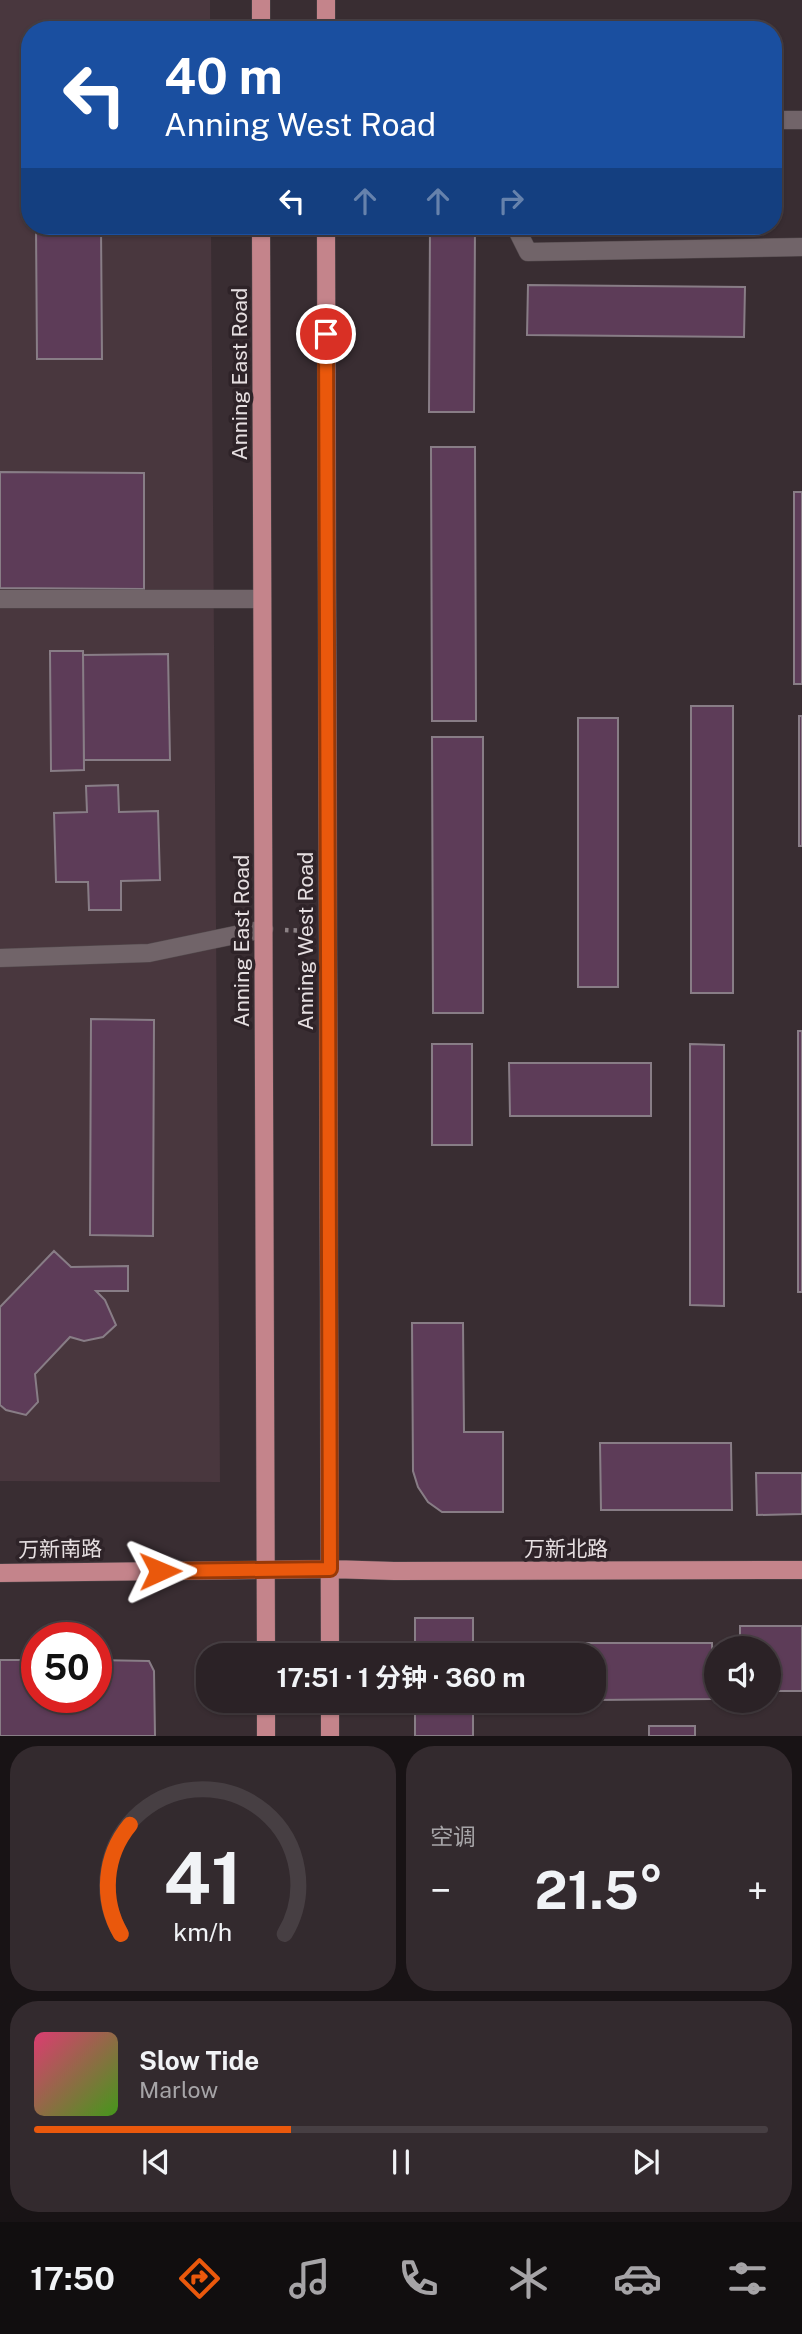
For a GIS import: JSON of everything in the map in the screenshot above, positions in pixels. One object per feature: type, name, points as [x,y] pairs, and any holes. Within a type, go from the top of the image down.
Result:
[{"type":"main road","points":[[261,0],[261,21]]},
{"type":"main road","points":[[326,0],[326,21]]},
{"type":"main road","name":"Anning East Road","points":[[261,235],[266,1643]]},
{"type":"main road","name":"Anning West Road","points":[[326,235],[330,1643]]},
{"type":"main road","name":"万新南路","points":[[0,1573],[330,1569]]},
{"type":"main road","name":"万新北路","points":[[330,1569],[802,1570]]},
{"type":"main road","points":[[266,1713],[266,1735]]},
{"type":"main road","points":[[330,1713],[330,1735]]},
{"type":"street","points":[[782,120],[802,120]]},
{"type":"street","points":[[520,235],[528,251],[802,247]]},
{"type":"street","points":[[0,598],[262,598]]},
{"type":"street","points":[[0,958],[149,953],[264,929]]},
{"type":"path","points":[[264,929],[328,932]]},
{"type":"shaded area","points":[[0,0],[210,0],[210,21],[21,21],[21,235],[211,235],[220,1482],[0,1481]]},
{"type":"building","points":[[36,235],[101,235],[102,359],[37,359]]},
{"type":"building","points":[[430,235],[475,235],[474,412],[429,412]]},
{"type":"building","points":[[528,285],[745,287],[744,337],[527,335]]},
{"type":"building","points":[[431,447],[475,447],[476,721],[432,721]]},
{"type":"building","points":[[0,472],[144,473],[144,589],[0,588]]},
{"type":"building","points":[[794,492],[802,492],[802,684],[794,684]]},
{"type":"building","points":[[50,651],[83,651],[84,770],[51,771]]},
{"type":"building","points":[[168,654],[170,760],[84,760],[83,655]]},
{"type":"building","points":[[691,706],[733,706],[733,993],[691,993]]},
{"type":"building","points":[[799,716],[802,716],[802,846],[799,846]]},
{"type":"building","points":[[578,718],[618,718],[618,987],[578,987]]},
{"type":"building","points":[[432,737],[483,737],[483,1013],[433,1013]]},
{"type":"building","points":[[118,785],[119,812],[158,811],[160,880],[121,881],[121,910],[89,910],[88,882],[56,882],[54,813],[87,812],[86,786]]},
{"type":"building","points":[[91,1019],[154,1020],[153,1236],[90,1235]]},
{"type":"building","points":[[798,1031],[802,1031],[802,1292],[798,1292]]},
{"type":"building","points":[[432,1044],[472,1044],[472,1145],[432,1145]]},
{"type":"building","points":[[690,1044],[724,1045],[724,1306],[690,1305]]},
{"type":"building","points":[[509,1063],[651,1063],[651,1116],[510,1116]]},
{"type":"building","points":[[54,1251],[71,1267],[128,1266],[128,1291],[96,1291],[105,1300],[116,1325],[103,1337],[84,1341],[70,1337],[35,1374],[38,1402],[26,1415],[6,1410],[0,1405],[0,1307]]},
{"type":"building","points":[[412,1323],[463,1323],[464,1432],[503,1432],[503,1512],[442,1512],[428,1502],[418,1487],[413,1471]]},
{"type":"building","points":[[600,1443],[731,1443],[732,1510],[601,1510]]},
{"type":"building","points":[[756,1473],[802,1473],[802,1514],[757,1515]]},
{"type":"building","points":[[415,1618],[473,1618],[473,1643],[415,1643]]},
{"type":"building","points":[[740,1626],[802,1626],[802,1691],[781,1691],[781,1636],[740,1636]]},
{"type":"building","points":[[606,1643],[704,1643],[704,1699],[606,1700]]},
{"type":"building","points":[[0,1660],[21,1660],[21,1713],[112,1713],[112,1660],[149,1661],[154,1671],[155,1736],[0,1736]]},
{"type":"building","points":[[415,1713],[473,1713],[473,1736],[415,1736]]},
{"type":"building","points":[[649,1726],[695,1726],[695,1736],[649,1736]]},
{"type":"route","points":[[160,1571],[330,1569],[326,334]]}]
